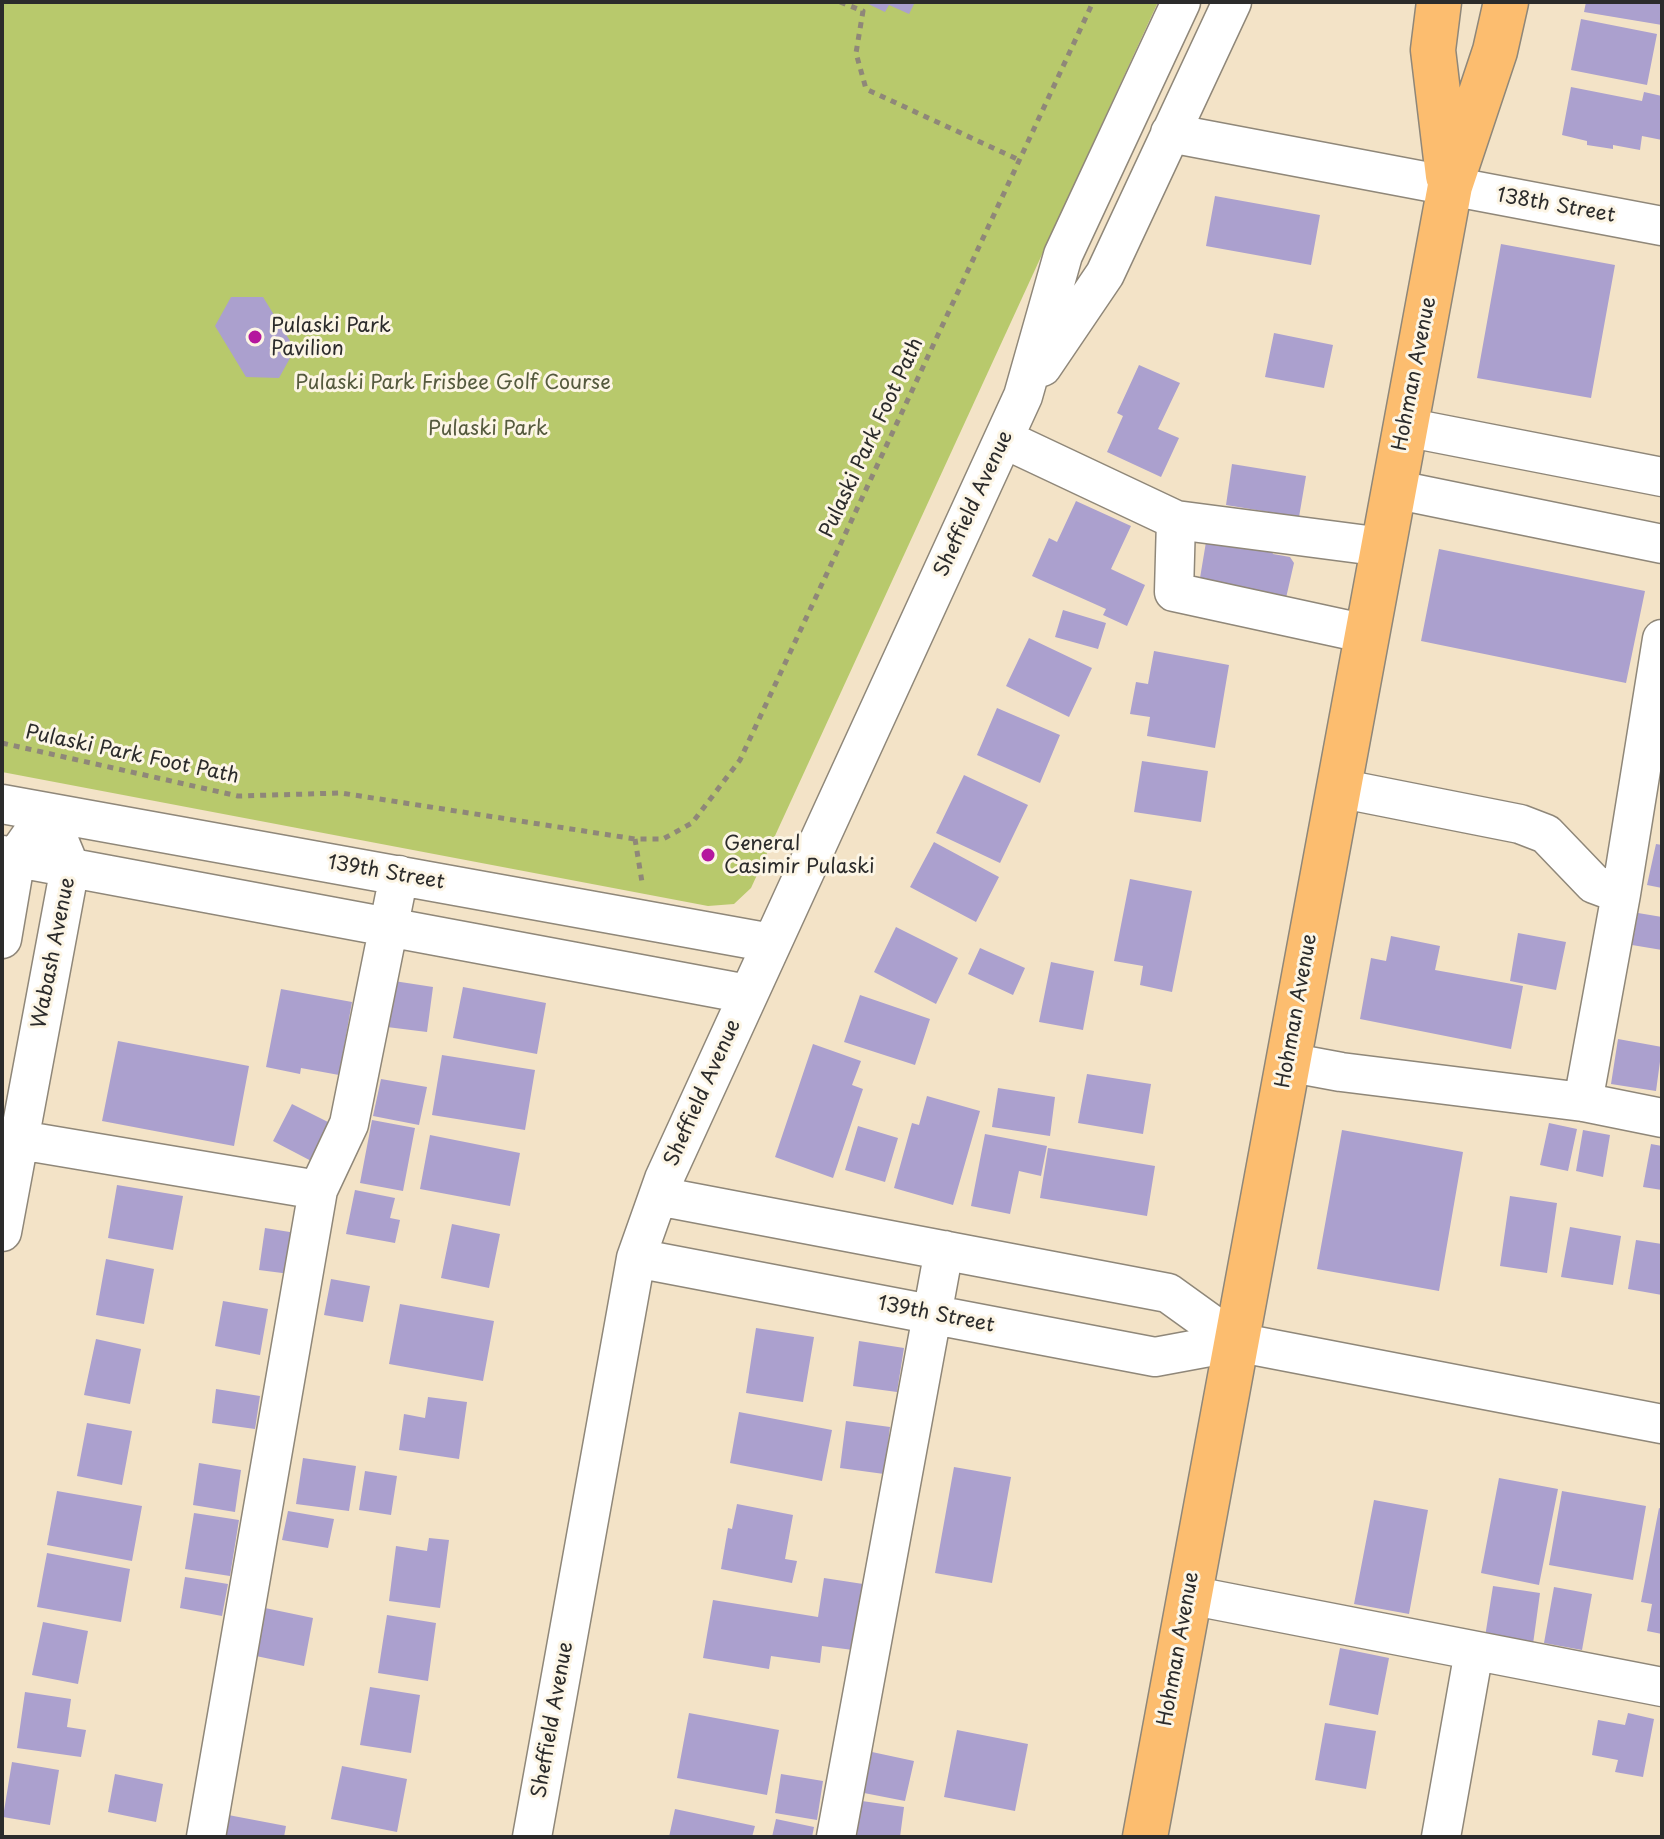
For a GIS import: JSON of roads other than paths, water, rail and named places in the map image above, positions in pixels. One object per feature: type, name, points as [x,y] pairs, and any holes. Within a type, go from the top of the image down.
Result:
[{"type":"main road","name":"Hohman Avenue","points":[[1439,2],[1433,50],[1450,186]]},
{"type":"main road","name":"Hohman Avenue","points":[[1145,1837],[1450,186],[1495,51],[1506,2]]},
{"type":"street","name":"Sheffield Avenue","points":[[532,1837],[636,1258],[658,1196],[747,994],[1023,396],[1063,255],[1181,2]]},
{"type":"street","name":"Sheffield Avenue","points":[[1023,396],[1105,274],[1232,2]]},
{"type":"street","name":"138th Street","points":[[1170,133],[1662,226]]},
{"type":"street","points":[[1405,427],[1662,477]]},
{"type":"street","points":[[1004,439],[1176,520],[1383,547]]},
{"type":"street","points":[[1393,489],[1662,544]]},
{"type":"street","points":[[1176,520],[1174,592],[1367,634]]},
{"type":"street","points":[[1583,1102],[1621,894],[1662,639]]},
{"type":"street","points":[[1338,788],[1520,824],[1546,834],[1594,884],[1621,894]]},
{"type":"street","name":"139th Street","points":[[2,804],[771,943]]},
{"type":"street","points":[[2,939],[9,856],[48,812]]},
{"type":"street","name":"Wabash Avenue","points":[[2,1232],[10,1139],[70,867],[48,812]]},
{"type":"street","points":[[9,856],[747,994]]},
{"type":"street","points":[[206,1837],[318,1190],[349,1124],[399,875]]},
{"type":"street","points":[[1287,1062],[1341,1072],[1583,1102],[1662,1118]]},
{"type":"street","points":[[10,1139],[318,1190]]},
{"type":"street","name":"139th Street","points":[[658,1196],[1168,1293],[1236,1342]]},
{"type":"street","points":[[836,1837],[944,1250]]},
{"type":"street","name":"139th Street","points":[[636,1258],[1155,1357],[1236,1342],[1662,1424]]},
{"type":"street","points":[[1189,1595],[1662,1687]]},
{"type":"street","points":[[1441,1837],[1474,1651]]},
{"type":"place","name":"Pulaski Park Pavilion","points":[[255,337]]},
{"type":"place","name":"General Casimir Pulaski","points":[[708,855]]},
{"type":"park label","name":"Pulaski Park Frisbee Golf Course","points":[[453,383]]},
{"type":"park label","name":"Pulaski Park","points":[[488,429]]}]
